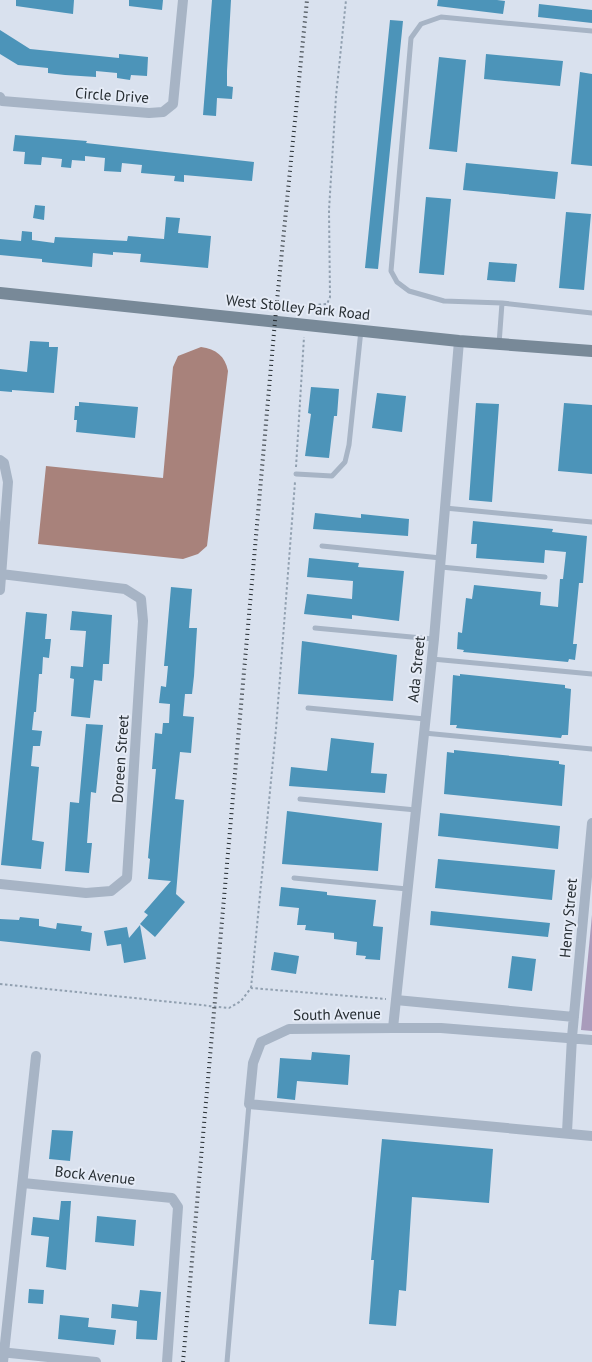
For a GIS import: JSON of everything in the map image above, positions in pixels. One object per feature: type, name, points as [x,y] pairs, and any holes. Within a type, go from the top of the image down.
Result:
[{"type":"main road","name":"West Stolley Park Road","points":[[0,293],[459,341],[592,351]]},
{"type":"street","name":"Circle Drive","points":[[1,102],[149,113],[163,112],[173,104],[183,0]]},
{"type":"street","name":"Ada Street","points":[[396,1000],[434,639],[459,341]]},
{"type":"street","points":[[0,460],[4,462],[7,494],[0,590]]},
{"type":"street","name":"Doreen Street","points":[[0,884],[86,893],[110,891],[127,878],[143,617],[141,599],[125,589],[1,574]]},
{"type":"street","name":"Henry Street","points":[[567,1132],[572,1038],[592,823]]},
{"type":"street","name":"South Avenue","points":[[249,1104],[253,1063],[260,1042],[289,1029],[393,1028],[396,1000],[574,1017]]},
{"type":"street","points":[[393,1028],[441,1028],[592,1040]]},
{"type":"street","points":[[36,1056],[2,1355],[96,1362]]},
{"type":"street","points":[[249,1104],[567,1132],[592,1136]]},
{"type":"street","name":"Bock Avenue","points":[[23,1183],[172,1198],[178,1207],[168,1362]]},
{"type":"lane","points":[[592,31],[441,17],[421,24],[410,38],[391,271],[396,282],[409,291],[444,301],[502,304],[592,313]]},
{"type":"lane","points":[[499,344],[502,304]]},
{"type":"lane","points":[[296,474],[332,476],[345,462],[349,445],[361,330]]},
{"type":"lane","points":[[446,508],[592,522]]},
{"type":"lane","points":[[322,546],[545,577]]},
{"type":"lane","points":[[315,628],[434,639]]},
{"type":"lane","points":[[432,659],[592,674]]},
{"type":"lane","points":[[308,708],[426,720]]},
{"type":"lane","points":[[424,734],[592,750]]},
{"type":"lane","points":[[300,799],[416,810]]},
{"type":"lane","points":[[294,878],[408,889]]},
{"type":"lane","points":[[227,1362],[249,1104]]},
{"type":"path","points":[[0,984],[229,1008],[241,1001],[251,988],[276,729],[296,474],[305,324],[309,308],[313,305],[327,304],[330,297],[329,210],[336,96],[346,0]]},
{"type":"path","points":[[251,988],[396,1000]]},
{"type":"shaded area","points":[[201,347],[211,349],[219,354],[225,361],[228,371],[207,546],[198,554],[183,559],[38,544],[46,466],[163,478],[173,367],[178,356]]},
{"type":"shaded area","points":[[592,915],[592,1031],[581,1030]]},
{"type":"building","points":[[16,0],[74,0],[73,14],[16,6]]},
{"type":"building","points":[[129,0],[163,0],[162,10],[129,6]]},
{"type":"building","points":[[212,0],[231,0],[227,86],[233,87],[232,99],[217,98],[216,116],[203,115]]},
{"type":"building","points":[[438,0],[505,1],[503,14],[437,6]]},
{"type":"building","points":[[539,4],[592,10],[592,23],[538,17]]},
{"type":"building","points":[[390,20],[403,21],[378,269],[365,268]]},
{"type":"building","points":[[0,30],[30,49],[119,58],[119,54],[148,57],[147,76],[131,75],[130,80],[117,78],[117,73],[96,71],[96,77],[65,75],[48,73],[48,68],[18,65],[0,54]]},
{"type":"building","points":[[486,54],[563,61],[560,86],[484,79]]},
{"type":"building","points":[[439,57],[466,60],[457,152],[429,149]]},
{"type":"building","points":[[580,72],[592,74],[592,166],[571,164]]},
{"type":"building","points":[[15,135],[87,141],[86,143],[254,162],[252,181],[184,175],[184,182],[174,181],[175,176],[141,173],[142,165],[122,163],[121,172],[104,171],[105,158],[85,156],[85,161],[72,160],[71,168],[61,167],[62,159],[42,157],[41,165],[24,164],[25,152],[13,151]]},
{"type":"building","points":[[466,163],[558,172],[555,199],[463,190]]},
{"type":"building","points":[[426,197],[451,199],[444,275],[419,273]]},
{"type":"building","points":[[35,205],[45,206],[44,220],[33,218]]},
{"type":"building","points":[[566,212],[591,214],[584,290],[559,288]]},
{"type":"building","points":[[166,217],[180,218],[178,233],[211,236],[208,268],[140,262],[141,254],[113,252],[113,255],[93,253],[92,267],[42,262],[42,259],[0,255],[0,239],[21,241],[22,231],[32,232],[32,240],[54,243],[55,237],[127,241],[128,236],[164,239]]},
{"type":"building","points":[[489,262],[517,264],[515,282],[487,280]]},
{"type":"building","points":[[30,341],[49,342],[49,347],[58,347],[54,393],[0,391],[0,369],[27,372]]},
{"type":"building","points":[[311,387],[339,389],[337,416],[334,416],[329,458],[305,456],[311,414],[308,413]]},
{"type":"building","points":[[377,393],[406,396],[402,432],[372,428]]},
{"type":"building","points":[[79,402],[138,407],[135,438],[76,432],[77,420],[74,420],[75,406],[79,406]]},
{"type":"building","points":[[476,403],[499,404],[492,502],[469,500]]},
{"type":"building","points":[[564,403],[592,405],[592,474],[558,471]]},
{"type":"building","points":[[315,513],[361,518],[361,514],[409,519],[408,536],[313,529]]},
{"type":"building","points":[[473,521],[553,529],[552,532],[587,536],[583,583],[579,583],[573,644],[577,644],[575,660],[569,659],[568,662],[463,652],[464,650],[457,649],[458,632],[462,633],[466,598],[472,599],[474,585],[541,592],[540,605],[558,607],[560,579],[563,579],[566,552],[545,550],[544,563],[476,558],[477,544],[471,544]]},
{"type":"building","points":[[309,558],[359,563],[358,567],[404,571],[399,621],[352,615],[352,619],[304,614],[307,594],[352,599],[353,581],[307,577]]},
{"type":"building","points":[[171,587],[192,589],[189,628],[197,628],[194,676],[192,694],[185,694],[183,716],[194,717],[191,753],[180,752],[175,799],[184,800],[176,894],[185,902],[155,937],[140,924],[148,915],[144,912],[171,881],[148,879],[150,859],[148,858],[156,769],[152,769],[155,733],[162,734],[163,723],[169,723],[170,704],[159,703],[161,686],[166,687],[168,666],[164,666]]},
{"type":"building","points":[[72,611],[112,615],[109,664],[103,664],[102,681],[94,680],[90,718],[71,716],[74,679],[70,678],[71,666],[83,667],[86,631],[70,630]]},
{"type":"building","points":[[26,612],[47,614],[45,639],[51,639],[49,658],[43,657],[42,674],[39,674],[36,712],[34,712],[32,730],[42,731],[40,746],[33,746],[31,766],[39,767],[32,840],[44,842],[41,869],[1,865]]},
{"type":"building","points":[[302,641],[397,655],[393,701],[298,694]]},
{"type":"building","points":[[460,674],[565,685],[565,688],[571,689],[568,735],[562,735],[561,738],[456,728],[457,725],[450,725],[453,675],[460,676]]},
{"type":"building","points":[[86,724],[103,725],[96,793],[91,792],[87,843],[92,843],[89,873],[65,871],[70,802],[79,803]]},
{"type":"building","points":[[331,738],[374,743],[371,773],[387,774],[385,793],[289,786],[291,767],[327,771]]},
{"type":"building","points":[[454,750],[559,761],[559,764],[565,765],[562,806],[444,794],[447,752],[454,753]]},
{"type":"building","points":[[287,811],[382,823],[378,871],[282,864]]},
{"type":"building","points":[[440,813],[560,826],[558,849],[438,836]]},
{"type":"building","points":[[438,859],[555,870],[552,900],[435,888]]},
{"type":"building","points":[[281,887],[327,892],[327,895],[376,900],[373,926],[383,927],[380,960],[365,959],[366,956],[356,955],[357,942],[334,939],[334,933],[305,930],[306,925],[297,925],[299,908],[279,906]]},
{"type":"building","points":[[431,911],[550,923],[548,937],[430,925]]},
{"type":"building","points":[[20,917],[39,919],[39,926],[56,929],[57,923],[82,926],[81,931],[92,933],[90,951],[0,941],[0,919],[19,920]]},
{"type":"building","points":[[140,925],[146,959],[124,963],[121,944],[107,946],[104,931],[127,927],[129,938]]},
{"type":"building","points":[[274,952],[299,956],[296,974],[271,970]]},
{"type":"building","points":[[512,956],[536,959],[532,991],[508,988]]},
{"type":"building","points":[[312,1052],[350,1055],[348,1085],[297,1081],[295,1100],[277,1098],[280,1058],[311,1060]]},
{"type":"building","points":[[52,1130],[73,1131],[70,1161],[49,1159]]},
{"type":"building","points":[[382,1139],[493,1149],[489,1203],[412,1197],[406,1291],[399,1290],[396,1326],[369,1324],[374,1260],[371,1260]]},
{"type":"building","points":[[61,1201],[71,1201],[66,1270],[46,1267],[49,1237],[31,1235],[33,1217],[59,1220]]},
{"type":"building","points":[[97,1216],[136,1220],[134,1246],[95,1242]]},
{"type":"building","points":[[29,1289],[44,1290],[43,1304],[28,1303]]},
{"type":"building","points":[[140,1290],[161,1292],[157,1340],[136,1339],[137,1321],[111,1318],[112,1304],[138,1307]]},
{"type":"building","points":[[60,1315],[89,1318],[88,1327],[116,1330],[114,1345],[58,1339]]},
{"type":"railway","points":[[183,1362],[275,321],[307,0]]}]
